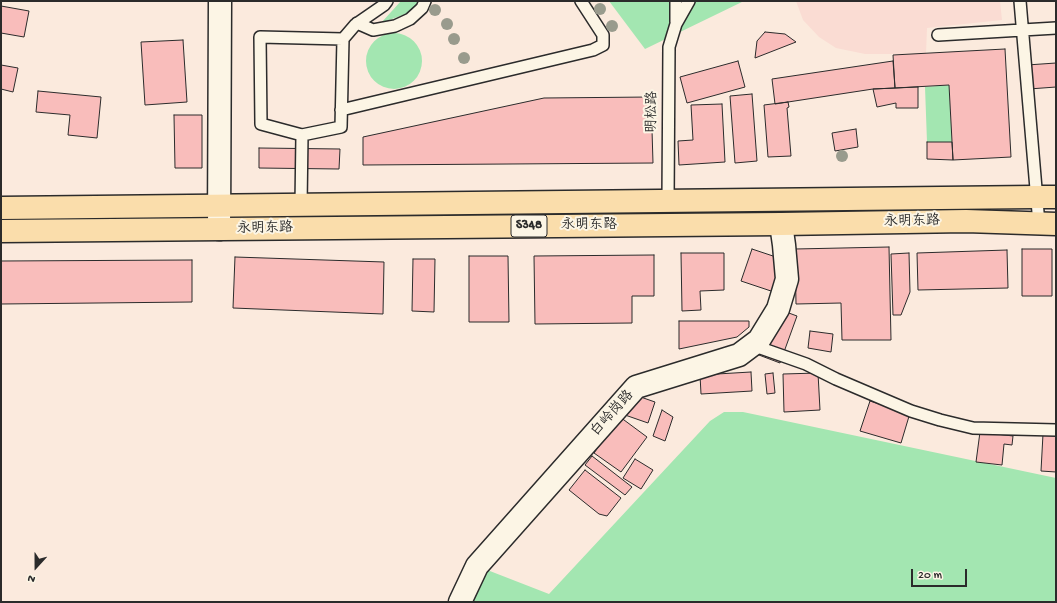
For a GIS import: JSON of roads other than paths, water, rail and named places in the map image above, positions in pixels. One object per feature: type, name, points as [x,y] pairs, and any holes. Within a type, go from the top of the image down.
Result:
[{"type":"main road","name":"永明东路","points":[[1,208],[1047,197]]},
{"type":"main road","name":"永明东路","points":[[1,231],[966,221],[1048,224]]},
{"type":"street","points":[[219,229],[220,1]]},
{"type":"street","name":"白岭岗路","points":[[460,602],[477,566],[636,388],[739,355],[759,340],[778,309],[787,279],[781,224]]},
{"type":"lane","points":[[343,39],[260,37],[260,124],[302,135],[341,127],[343,39],[357,23],[384,5],[387,1]]},
{"type":"lane","points":[[357,23],[373,30],[395,26],[410,19],[422,8],[425,1]]},
{"type":"lane","points":[[341,110],[593,50],[604,44],[603,35],[581,1]]},
{"type":"lane","name":"明松路","points":[[676,1],[678,21]]},
{"type":"lane","name":"明松路","points":[[668,201],[669,47],[678,21],[688,1]]},
{"type":"lane","points":[[678,21],[698,1]]},
{"type":"lane","points":[[1020,1],[1047,197],[1048,224]]},
{"type":"lane","points":[[938,35],[1056,28]]},
{"type":"lane","points":[[300,205],[302,135]]},
{"type":"lane","points":[[752,345],[806,364],[836,379],[911,411],[940,420],[973,428],[1056,430]]}]
